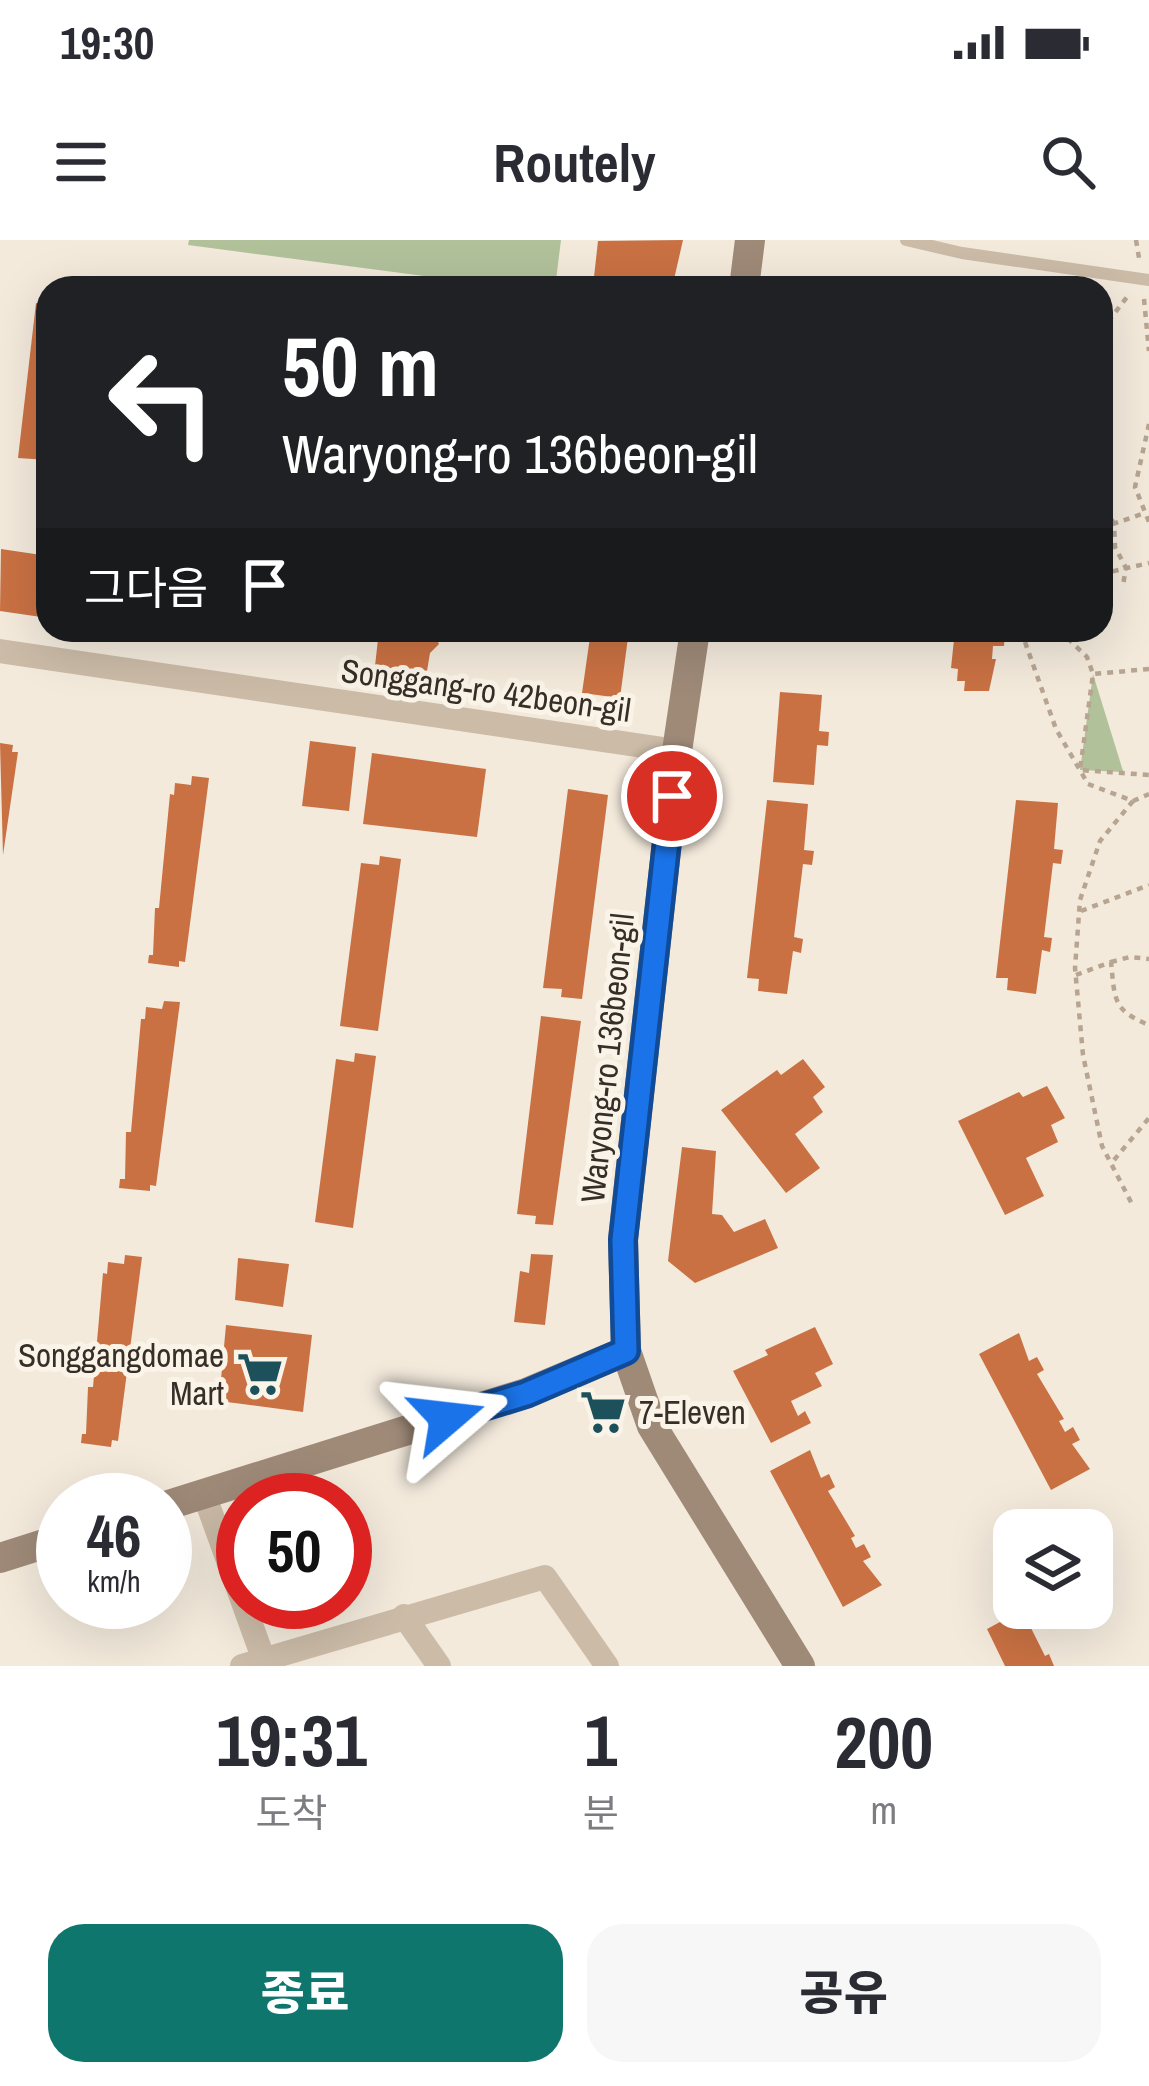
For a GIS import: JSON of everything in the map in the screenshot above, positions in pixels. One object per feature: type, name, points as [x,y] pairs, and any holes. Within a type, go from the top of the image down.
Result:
[{"type":"main road","points":[[746,276],[750,240]]},
{"type":"main road","name":"Waryong-ro 136beon-gil","points":[[692,642],[623,1240],[626,1351],[652,1426],[800,1666]]},
{"type":"main road","points":[[192,1498],[526,1394],[626,1351]]},
{"type":"main road","points":[[0,1558],[36,1547]]},
{"type":"street","name":"Songgang-ro 42beon-gil","points":[[0,651],[677,751]]},
{"type":"street","points":[[205,1494],[256,1664],[545,1577],[607,1666]]},
{"type":"street","points":[[404,1616],[439,1666]]},
{"type":"lane","points":[[906,240],[962,253],[1146,280]]},
{"type":"path","points":[[1113,318],[1146,280]]},
{"type":"path","points":[[1149,424],[1135,487],[1149,523]]},
{"type":"path","points":[[1123,585],[1126,568],[1115,547],[1114,524],[1145,513]]},
{"type":"path","points":[[1113,571],[1149,563]]},
{"type":"path","points":[[1025,642],[1056,729],[1088,784],[1132,801]]},
{"type":"path","points":[[1071,642],[1087,657],[1093,674],[1080,770]]},
{"type":"path","points":[[1093,674],[1149,669]]},
{"type":"path","points":[[1080,770],[1149,775]]},
{"type":"path","points":[[1132,1204],[1102,1146],[1083,1055],[1076,976],[1080,911],[1100,841],[1132,801],[1149,794]]},
{"type":"path","points":[[1080,911],[1149,885]]},
{"type":"path","points":[[1076,976],[1130,956],[1149,958]]},
{"type":"path","points":[[1111,962],[1114,997],[1122,1013],[1149,1025]]},
{"type":"path","points":[[1112,1162],[1149,1118]]},
{"type":"green space","points":[[189,240],[561,240],[556,276],[424,276],[188,245]]},
{"type":"green space","points":[[1093,674],[1123,771],[1123,772],[1080,770]]},
{"type":"building","points":[[683,240],[675,276],[594,276],[598,241]]},
{"type":"building","points":[[36,303],[36,459],[18,458]]},
{"type":"building","points":[[1,549],[36,554],[36,616],[0,611]]},
{"type":"building","points":[[378,642],[438,642],[430,653],[427,671],[419,669],[416,690],[373,684]]},
{"type":"building","points":[[589,642],[627,642],[620,698],[582,693]]},
{"type":"building","points":[[954,642],[1004,642],[1004,646],[993,646],[992,659],[996,659],[989,691],[964,691],[965,681],[957,681],[958,669],[951,668]]},
{"type":"building","points":[[780,692],[822,695],[819,731],[829,732],[828,746],[817,745],[814,785],[773,782]]},
{"type":"building","points":[[310,741],[356,747],[349,811],[302,806]]},
{"type":"building","points":[[0,743],[13,745],[12,752],[18,752],[3,855]]},
{"type":"building","points":[[372,753],[486,769],[477,837],[363,824]]},
{"type":"building","points":[[192,776],[209,778],[185,962],[179,961],[179,967],[148,963],[153,955],[170,794],[174,795],[175,783],[191,785]]},
{"type":"building","points":[[568,789],[608,795],[582,999],[561,997],[562,989],[543,988]]},
{"type":"building","points":[[767,800],[808,804],[804,850],[814,851],[812,865],[803,864],[794,937],[803,939],[801,953],[793,951],[787,994],[758,991],[759,979],[747,978]]},
{"type":"building","points":[[1016,800],[1058,803],[1054,849],[1063,850],[1061,864],[1053,863],[1044,937],[1052,938],[1050,952],[1042,950],[1036,994],[1007,990],[1008,978],[996,978]]},
{"type":"building","points":[[380,856],[401,859],[378,1031],[340,1026],[361,863],[379,865]]},
{"type":"building","points":[[164,1001],[180,1002],[156,1186],[150,1185],[150,1191],[119,1188],[120,1179],[125,1179],[126,1132],[131,1132],[141,1019],[145,1019],[146,1007],[162,1009]]},
{"type":"building","points":[[541,1016],[581,1021],[553,1225],[535,1224],[536,1216],[517,1214]]},
{"type":"building","points":[[355,1053],[376,1056],[353,1228],[315,1222],[336,1059],[354,1062]]},
{"type":"building","points":[[803,1059],[825,1087],[813,1097],[823,1112],[795,1134],[820,1168],[786,1193],[721,1110],[777,1070],[781,1075]]},
{"type":"building","points":[[1047,1086],[1065,1118],[1051,1125],[1058,1142],[1026,1158],[1044,1196],[1005,1215],[958,1121],[1019,1092],[1023,1097]]},
{"type":"building","points":[[682,1147],[716,1151],[712,1214],[722,1215],[734,1232],[765,1219],[778,1248],[695,1283],[668,1261]]},
{"type":"building","points":[[531,1254],[553,1255],[545,1325],[514,1322],[520,1271],[529,1273]]},
{"type":"building","points":[[125,1255],[142,1257],[118,1441],[112,1440],[111,1447],[81,1443],[86,1434],[88,1387],[93,1387],[103,1273],[107,1274],[108,1262],[124,1264]]},
{"type":"building","points":[[238,1258],[289,1264],[283,1307],[235,1300]]},
{"type":"building","points":[[226,1325],[312,1335],[303,1412],[219,1401]]},
{"type":"building","points":[[815,1327],[833,1364],[815,1373],[822,1386],[791,1401],[798,1416],[805,1411],[811,1423],[771,1443],[733,1371]]},
{"type":"building","points":[[1019,1333],[1029,1361],[1037,1357],[1044,1370],[1037,1374],[1064,1419],[1059,1421],[1065,1432],[1073,1427],[1080,1440],[1072,1444],[1090,1469],[1051,1490],[979,1354]]},
{"type":"building","points":[[810,1450],[821,1478],[829,1474],[835,1487],[828,1491],[855,1536],[851,1538],[856,1548],[864,1544],[871,1557],[863,1561],[882,1585],[843,1607],[770,1471]]},
{"type":"building","points":[[987,1629],[1032,1629],[1054,1666],[1005,1666]]},
{"type":"place","name":"Songgangdomae Mart","points":[[260,1374]]},
{"type":"place","name":"7-Eleven","points":[[603,1412]]},
{"type":"route","points":[[447,1418],[526,1394],[626,1351],[623,1240],[672,796]]}]
